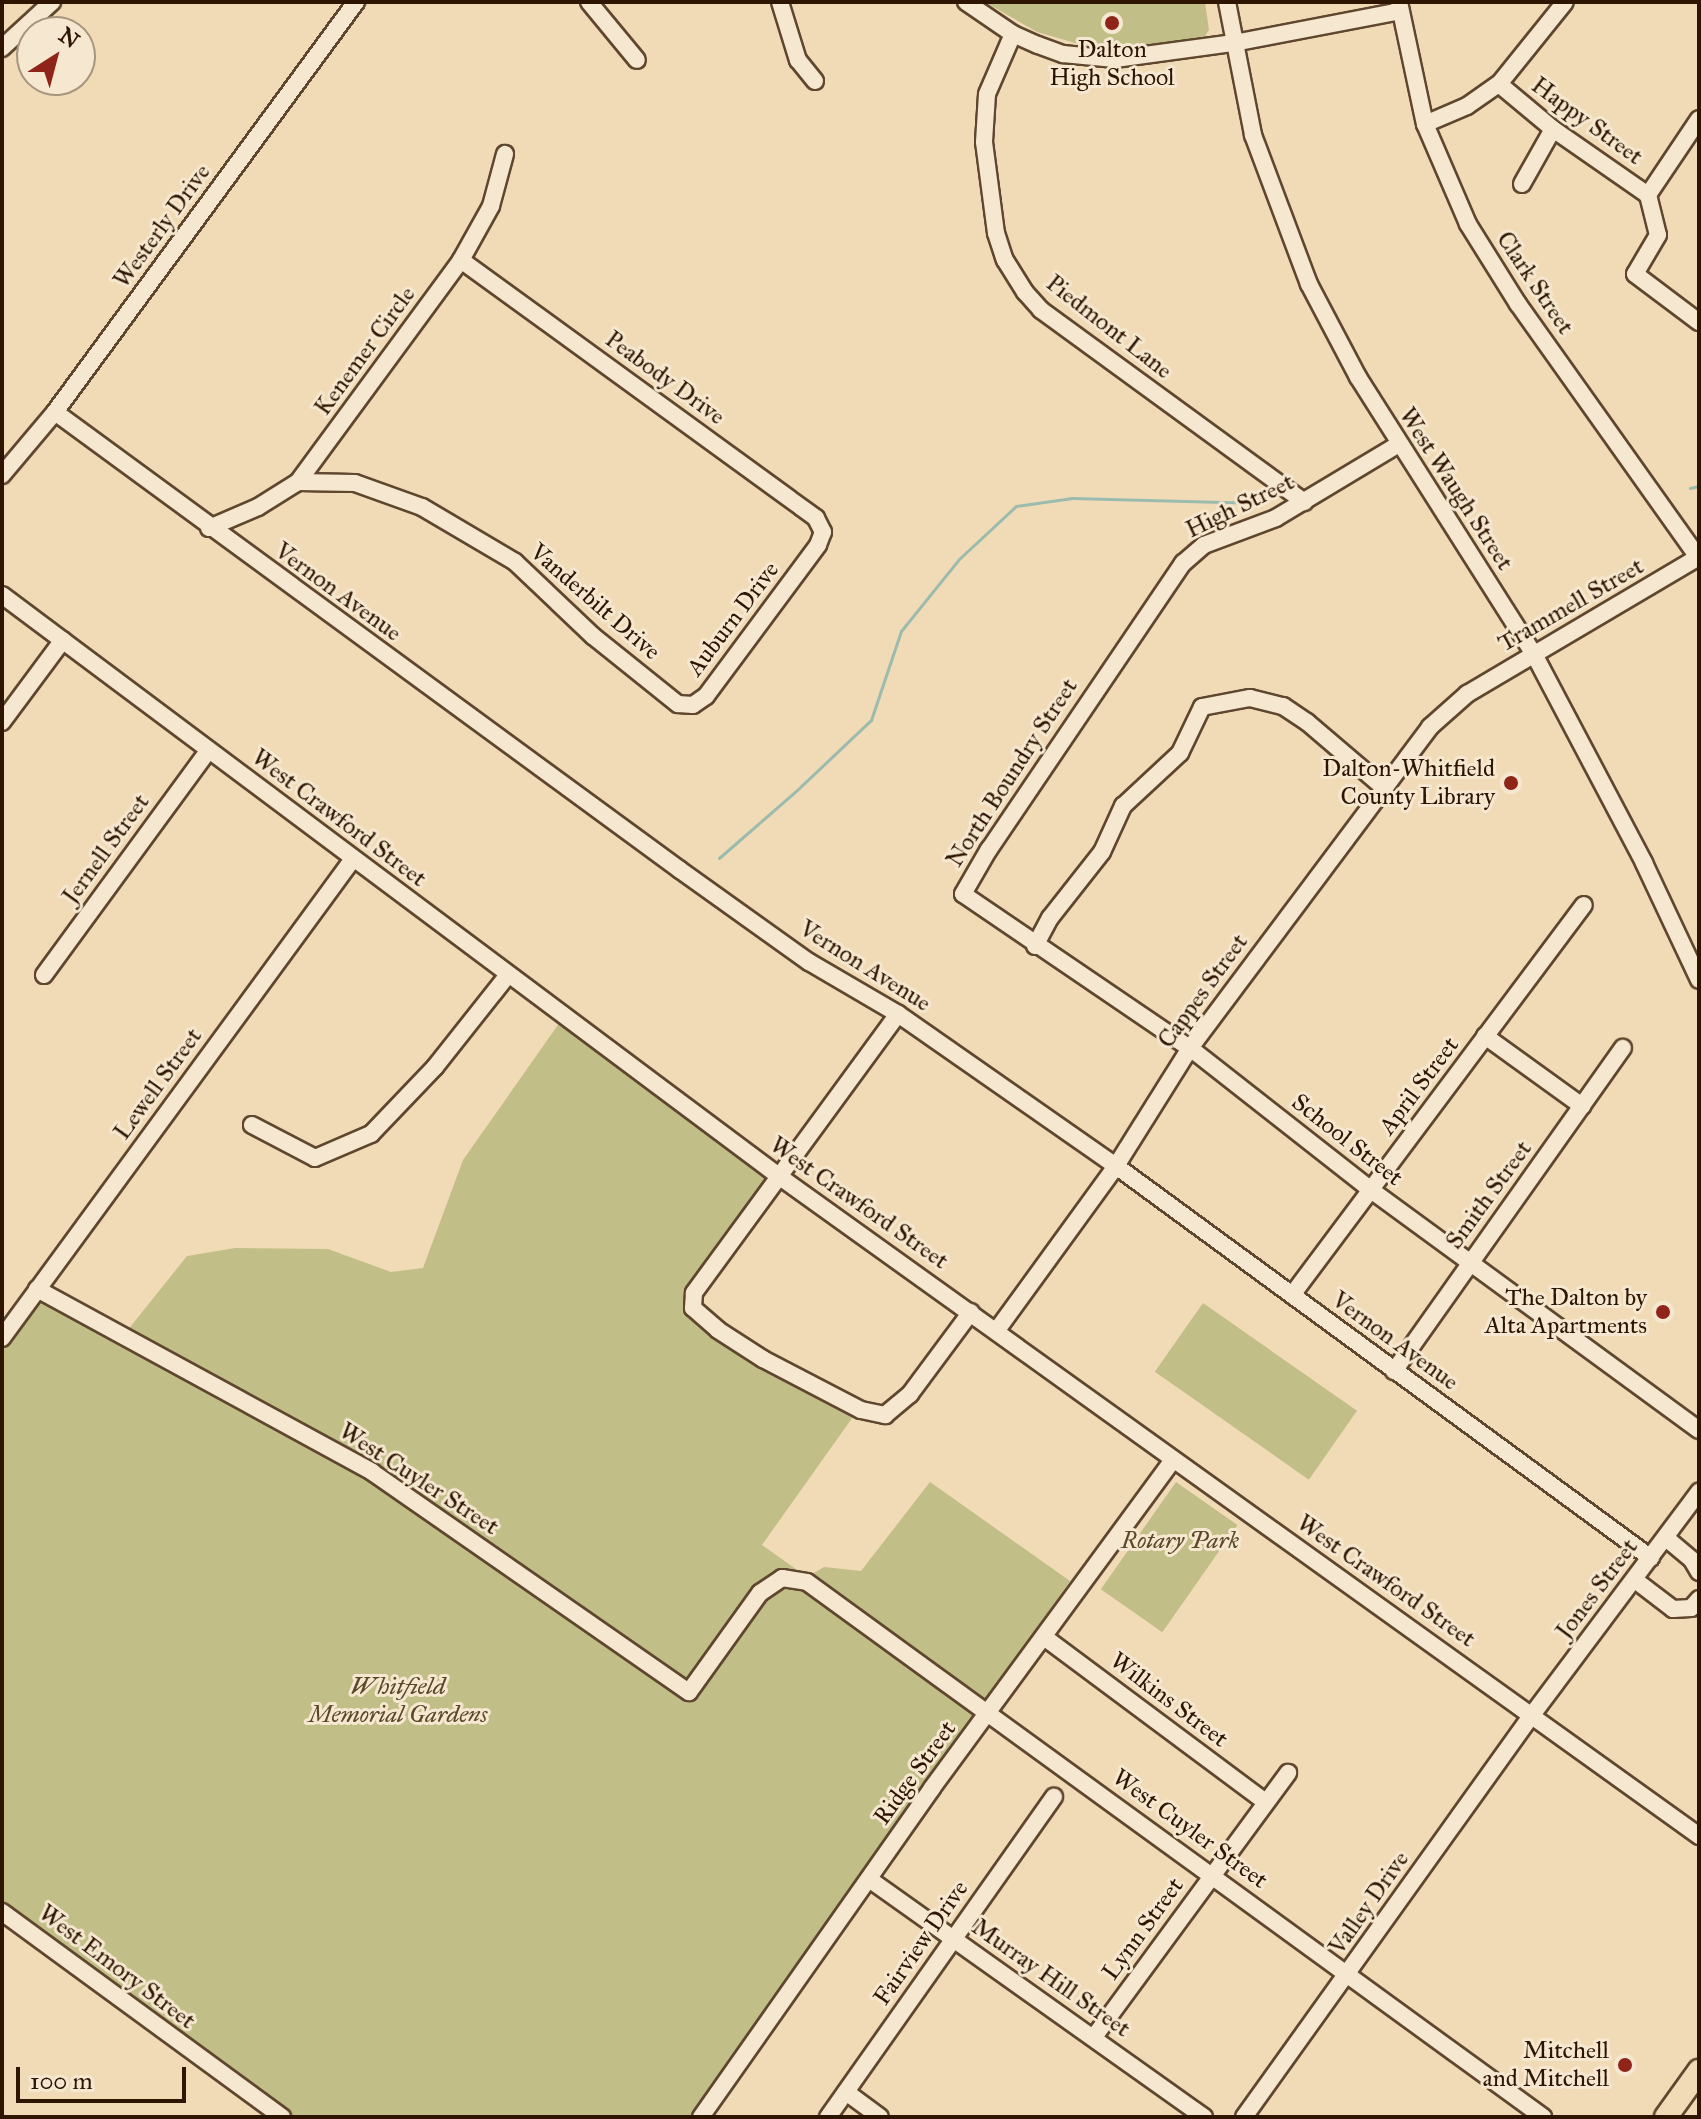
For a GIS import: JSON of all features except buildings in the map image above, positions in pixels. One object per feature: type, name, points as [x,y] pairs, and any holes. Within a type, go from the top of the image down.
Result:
[{"type":"main road","points":[[1666,2117],[1699,2071]]},
{"type":"street","points":[[2,48],[52,2]]},
{"type":"street","name":"Westerly Drive","points":[[2,475],[55,412],[356,2]]},
{"type":"street","points":[[589,2],[637,60]]},
{"type":"street","points":[[780,2],[798,60],[815,81]]},
{"type":"street","points":[[966,2],[1013,34],[1063,54],[1115,59],[1234,43],[1400,7]]},
{"type":"street","name":"West Waugh Street","points":[[1227,2],[1253,135],[1297,257],[1330,329],[1399,444],[1534,654],[1644,863],[1699,980]]},
{"type":"street","points":[[1425,124],[1467,106],[1499,84],[1565,2]]},
{"type":"street","name":"Clark Street","points":[[1400,7],[1425,124],[1468,224],[1489,260],[1699,558]]},
{"type":"street","name":"Piedmont Lane","points":[[1013,34],[987,94],[984,142],[996,233],[1005,260],[1025,292],[1041,310],[1304,502]]},
{"type":"street","name":"Happy Street","points":[[1499,84],[1553,129],[1648,195]]},
{"type":"street","points":[[1699,119],[1648,195],[1658,235],[1635,274],[1699,322]]},
{"type":"street","points":[[1522,184],[1553,129]]},
{"type":"street","name":"Kenemer Circle","points":[[209,528],[258,507],[298,482],[461,260],[491,206],[505,154]]},
{"type":"street","name":"Peabody Drive","points":[[461,260],[816,518],[823,532],[818,545]]},
{"type":"street","name":"Vernon Avenue","points":[[55,412],[209,528],[809,962],[898,1014],[1116,1166],[1651,1558]]},
{"type":"street","name":"High Street","points":[[1102,680],[1192,554],[1204,545],[1259,526],[1399,444]]},
{"type":"street","name":"Vanderbilt Drive","points":[[298,482],[355,483],[422,507],[515,562],[593,636],[678,704]]},
{"type":"street","name":"Auburn Drive","points":[[678,704],[693,705],[706,696],[818,545]]},
{"type":"street","name":"Trammell Street","points":[[1467,694],[1699,558]]},
{"type":"street","name":"West Crawford Street","points":[[2,595],[780,1177],[1699,1836]]},
{"type":"street","points":[[2,722],[63,640]]},
{"type":"street","name":"North Boundry Street","points":[[963,894],[1102,680]]},
{"type":"street","name":"Cappes Street","points":[[997,1330],[1116,1166],[1190,1048],[1383,787],[1430,727],[1467,694]]},
{"type":"street","points":[[1035,946],[1050,918],[1102,852],[1123,806],[1180,753],[1202,707],[1250,698],[1283,706],[1307,722],[1383,787]]},
{"type":"street","name":"Jernell Street","points":[[44,975],[208,751]]},
{"type":"street","name":"Lewell Street","points":[[2,1338],[353,859]]},
{"type":"street","name":"School Street","points":[[963,894],[1035,946],[1190,1048],[1371,1190],[1699,1430]]},
{"type":"street","name":"April Street","points":[[1292,1295],[1584,905]]},
{"type":"street","points":[[252,1125],[315,1158],[371,1134],[435,1067],[508,975]]},
{"type":"street","points":[[898,1014],[694,1293],[693,1308],[718,1330],[763,1359],[861,1410],[885,1415],[910,1394],[971,1312]]},
{"type":"street","points":[[1485,1036],[1582,1106]]},
{"type":"street","name":"Smith Street","points":[[1394,1371],[1623,1048]]},
{"type":"street","name":"West Cuyler Street","points":[[37,1289],[372,1472],[689,1692],[760,1593],[782,1578],[807,1582],[1543,2117]]},
{"type":"street","name":"Ridge Street","points":[[701,2117],[988,1713],[1173,1460]]},
{"type":"street","name":"Jones Street","points":[[1532,1715],[1699,1492]]},
{"type":"street","points":[[1666,1538],[1692,1560],[1699,1572]]},
{"type":"street","points":[[1635,1580],[1673,1609],[1691,1608],[1699,1599]]},
{"type":"street","name":"Wilkins Street","points":[[1044,1637],[1265,1802]]},
{"type":"street","name":"Valley Drive","points":[[1244,2117],[1532,1715]]},
{"type":"street","name":"Lynn Street","points":[[1094,2037],[1288,1773]]},
{"type":"street","name":"Fairview Drive","points":[[828,2117],[1054,1797]]},
{"type":"street","name":"Murray Hill Street","points":[[869,1879],[1204,2117]]},
{"type":"street","name":"West Emory Street","points":[[2,1912],[282,2117]]},
{"type":"street","points":[[846,2092],[880,2117]]},
{"type":"green space","name":"Dalton High School","points":[[985,2],[1205,2],[1209,30],[1205,36],[1135,48],[1089,47],[1037,32]]},
{"type":"green space","name":"Whitfield Memorial Gardens","points":[[560,1022],[771,1177],[686,1305],[855,1414],[762,1545],[807,1577],[824,1567],[861,1571],[930,1482],[1070,1581],[693,2117],[295,2117],[2,1901],[2,1324],[34,1281],[127,1331],[187,1256],[235,1248],[328,1249],[391,1272],[423,1268],[463,1160]]},
{"type":"green space","points":[[1203,1303],[1357,1411],[1309,1480],[1155,1372]]},
{"type":"green space","name":"Rotary Park","points":[[1176,1482],[1237,1525],[1162,1632],[1101,1589]]},
{"type":"waterway","points":[[1690,488],[1699,486]]},
{"type":"waterway","points":[[719,858],[871,720],[901,631],[959,559],[1016,506],[1072,498],[1261,503]]},
{"type":"place","name":"Dalton High School","points":[[1112,23]]},
{"type":"place","name":"Dalton-Whitfield County Library","points":[[1511,783]]},
{"type":"place","name":"The Dalton by Alta Apartments","points":[[1663,1312]]},
{"type":"place","name":"Mitchell and Mitchell","points":[[1625,2065]]}]
